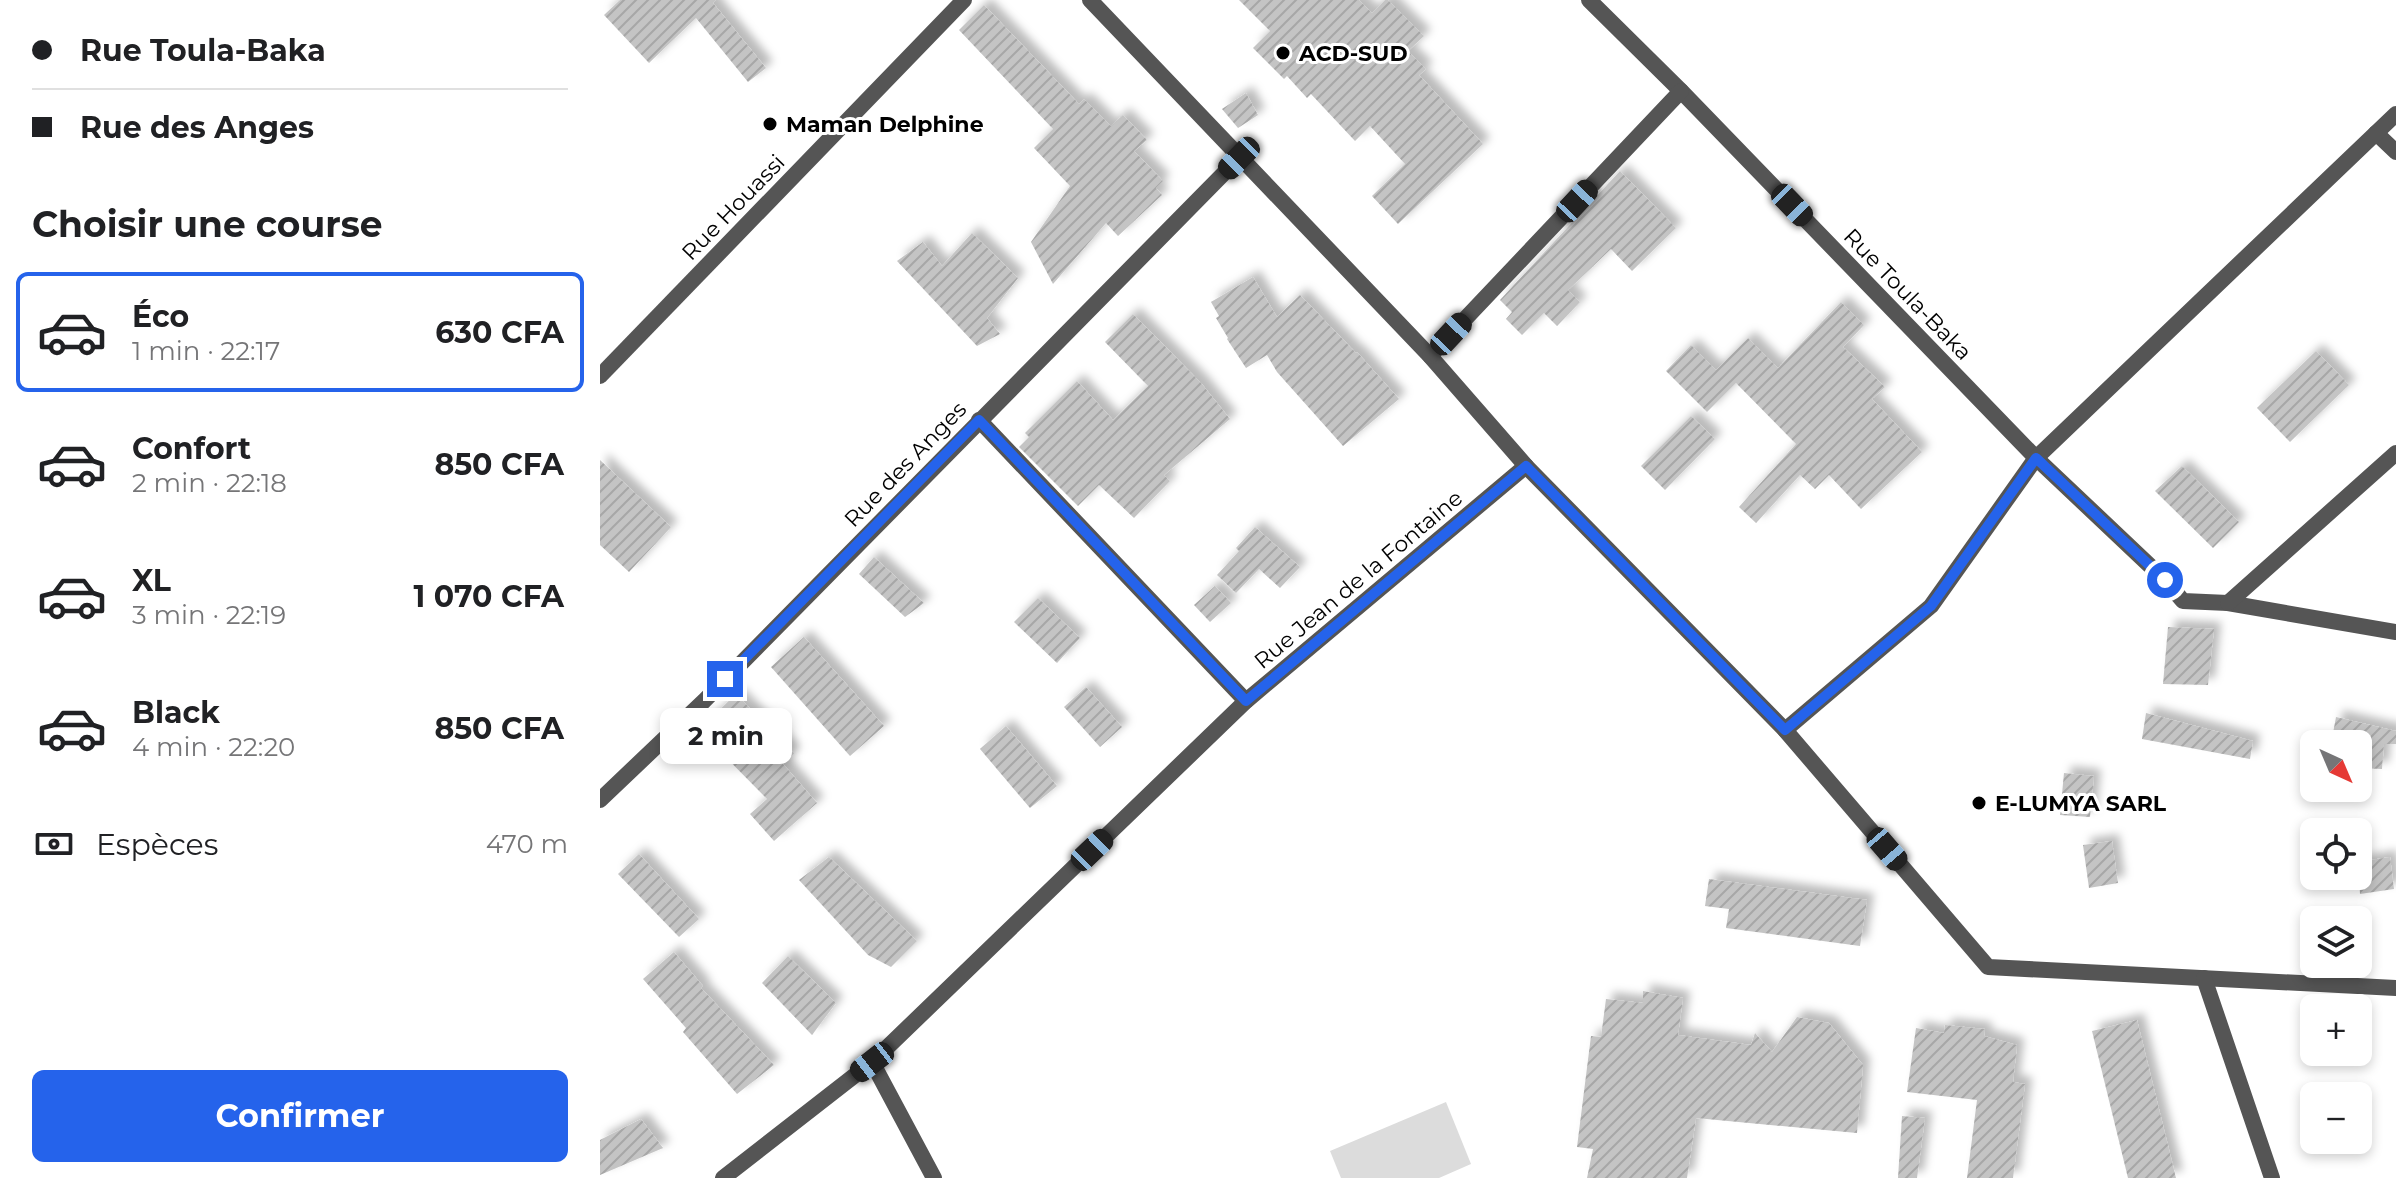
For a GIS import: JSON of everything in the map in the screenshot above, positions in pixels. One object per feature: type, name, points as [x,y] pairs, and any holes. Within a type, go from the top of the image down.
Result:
[{"type":"street","name":"Rue Houassi","points":[[600,376],[964,0]]},
{"type":"street","points":[[1090,0],[1430,356],[1526,466],[1785,730],[1988,967],[2396,988]]},
{"type":"street","name":"Rue Toula-Baka","points":[[1589,0],[2036,458],[2165,580],[2183,601],[2228,603],[2396,632]]},
{"type":"street","points":[[1430,356],[1681,91]]},
{"type":"street","points":[[1785,730],[1931,606],[2036,458],[2396,114]]},
{"type":"street","points":[[2376,133],[2396,152]]},
{"type":"street","name":"Rue des Anges","points":[[600,800],[704,701],[1239,158]]},
{"type":"street","points":[[979,420],[1246,701]]},
{"type":"street","points":[[2228,603],[2396,453]]},
{"type":"street","name":"Rue Jean de la Fontaine","points":[[723,1178],[872,1062],[1246,701],[1526,466]]},
{"type":"street","points":[[2204,978],[2272,1178]]},
{"type":"street","points":[[872,1062],[934,1178]]},
{"type":"shaded area","points":[[1446,1102],[1471,1164],[1439,1178],[1341,1178],[1330,1151]]},
{"type":"building","points":[[620,0],[716,0],[713,3],[766,68],[748,82],[696,18],[649,63],[604,15]]},
{"type":"building","points":[[1239,0],[1359,0],[1372,13],[1388,0],[1424,36],[1408,51],[1426,69],[1419,75],[1483,144],[1398,224],[1372,196],[1405,164],[1370,126],[1355,141],[1311,94],[1307,98],[1287,76],[1284,79],[1253,48],[1270,31]]},
{"type":"building","points":[[984,5],[1079,104],[1084,99],[1111,126],[1123,115],[1147,140],[1134,151],[1163,181],[1156,188],[1162,195],[1118,236],[1106,223],[1053,284],[1031,242],[1070,186],[1034,148],[1053,129],[959,30]]},
{"type":"building","points":[[1246,93],[1258,115],[1238,128],[1222,109]]},
{"type":"building","points":[[1620,171],[1676,228],[1632,271],[1611,249],[1568,290],[1580,302],[1557,326],[1544,313],[1522,335],[1506,319],[1512,312],[1500,300]]},
{"type":"building","points":[[972,233],[1018,278],[987,318],[1000,334],[977,346],[897,261],[923,242],[942,266]]},
{"type":"building","points":[[1253,277],[1277,317],[1300,295],[1399,399],[1343,446],[1277,372],[1267,355],[1246,368],[1227,339],[1211,302]]},
{"type":"building","points":[[1841,302],[1864,325],[1843,347],[1885,387],[1872,399],[1922,452],[1861,509],[1829,475],[1815,489],[1800,475],[1756,523],[1739,507],[1796,444],[1736,383],[1707,412],[1666,371],[1691,345],[1716,370],[1748,338],[1778,368]]},
{"type":"building","points":[[1133,314],[1201,383],[1230,419],[1164,475],[1170,481],[1134,518],[1099,485],[1078,506],[1019,447],[1029,437],[1025,433],[1077,381],[1113,420],[1148,386],[1105,342]]},
{"type":"building","points":[[2316,351],[2349,385],[2290,442],[2257,408]]},
{"type":"building","points":[[1691,416],[1715,439],[1665,490],[1641,466]]},
{"type":"building","points":[[600,460],[671,527],[629,572],[600,545]]},
{"type":"building","points":[[2182,466],[2239,522],[2213,548],[2155,491]]},
{"type":"building","points":[[1255,527],[1300,567],[1280,588],[1259,569],[1236,593],[1217,575]]},
{"type":"building","points":[[874,557],[924,603],[905,617],[859,574]]},
{"type":"building","points":[[1215,586],[1231,603],[1210,622],[1194,605]]},
{"type":"building","points":[[1038,598],[1080,638],[1057,663],[1014,622]]},
{"type":"building","points":[[2168,627],[2214,629],[2208,685],[2163,684]]},
{"type":"building","points":[[804,637],[884,726],[850,756],[771,667]]},
{"type":"building","points":[[1086,687],[1122,727],[1100,747],[1064,707]]},
{"type":"building","points":[[736,694],[794,753],[783,764],[817,803],[774,841],[750,814],[767,799],[699,730]]},
{"type":"building","points":[[2146,713],[2253,741],[2250,759],[2142,739]]},
{"type":"building","points":[[2336,717],[2396,731],[2396,744],[2384,744],[2382,769],[2372,769],[2372,730],[2334,730]]},
{"type":"building","points":[[1006,726],[1057,786],[1030,808],[980,749]]},
{"type":"building","points":[[2064,773],[2094,776],[2090,817],[2060,815]]},
{"type":"building","points":[[2112,841],[2118,883],[2089,888],[2083,845]]},
{"type":"building","points":[[639,854],[699,919],[679,937],[618,874]]},
{"type":"building","points":[[829,857],[917,941],[891,967],[868,955],[799,880]]},
{"type":"building","points":[[2390,857],[2394,889],[2360,894],[2360,890],[2372,890],[2372,860]]},
{"type":"building","points":[[1709,879],[1867,900],[1860,946],[1726,928],[1729,909],[1705,906]]},
{"type":"building","points":[[674,952],[703,986],[701,988],[774,1065],[737,1094],[683,1032],[686,1028],[643,979]]},
{"type":"building","points":[[788,956],[836,1003],[812,1035],[762,983]]},
{"type":"building","points":[[1643,991],[1683,998],[1678,1035],[1751,1045],[1755,1033],[1772,1052],[1797,1017],[1829,1023],[1863,1065],[1857,1133],[1696,1118],[1687,1178],[1587,1178],[1593,1149],[1577,1147],[1591,1036],[1601,1037],[1606,999],[1643,1003]]},
{"type":"building","points":[[2137,1020],[2176,1178],[2128,1178],[2092,1031]]},
{"type":"building","points":[[1945,1025],[1985,1029],[1984,1036],[2017,1045],[2013,1082],[2025,1084],[2013,1178],[1967,1178],[1977,1100],[1907,1092],[1916,1028],[1944,1033]]},
{"type":"building","points":[[1902,1116],[1925,1118],[1917,1178],[1898,1178]]},
{"type":"building","points":[[641,1119],[663,1148],[600,1175],[600,1140]]},
{"type":"place","name":"ACD-SUD","points":[[1283,53]]},
{"type":"place","name":"Maman Delphine","points":[[770,124]]},
{"type":"place","name":"E-LUMYA SARL","points":[[1979,803]]},
{"type":"route","points":[[725,679],[979,420],[1246,701],[1526,466],[1785,730],[1931,606],[2036,458],[2165,580]]}]
